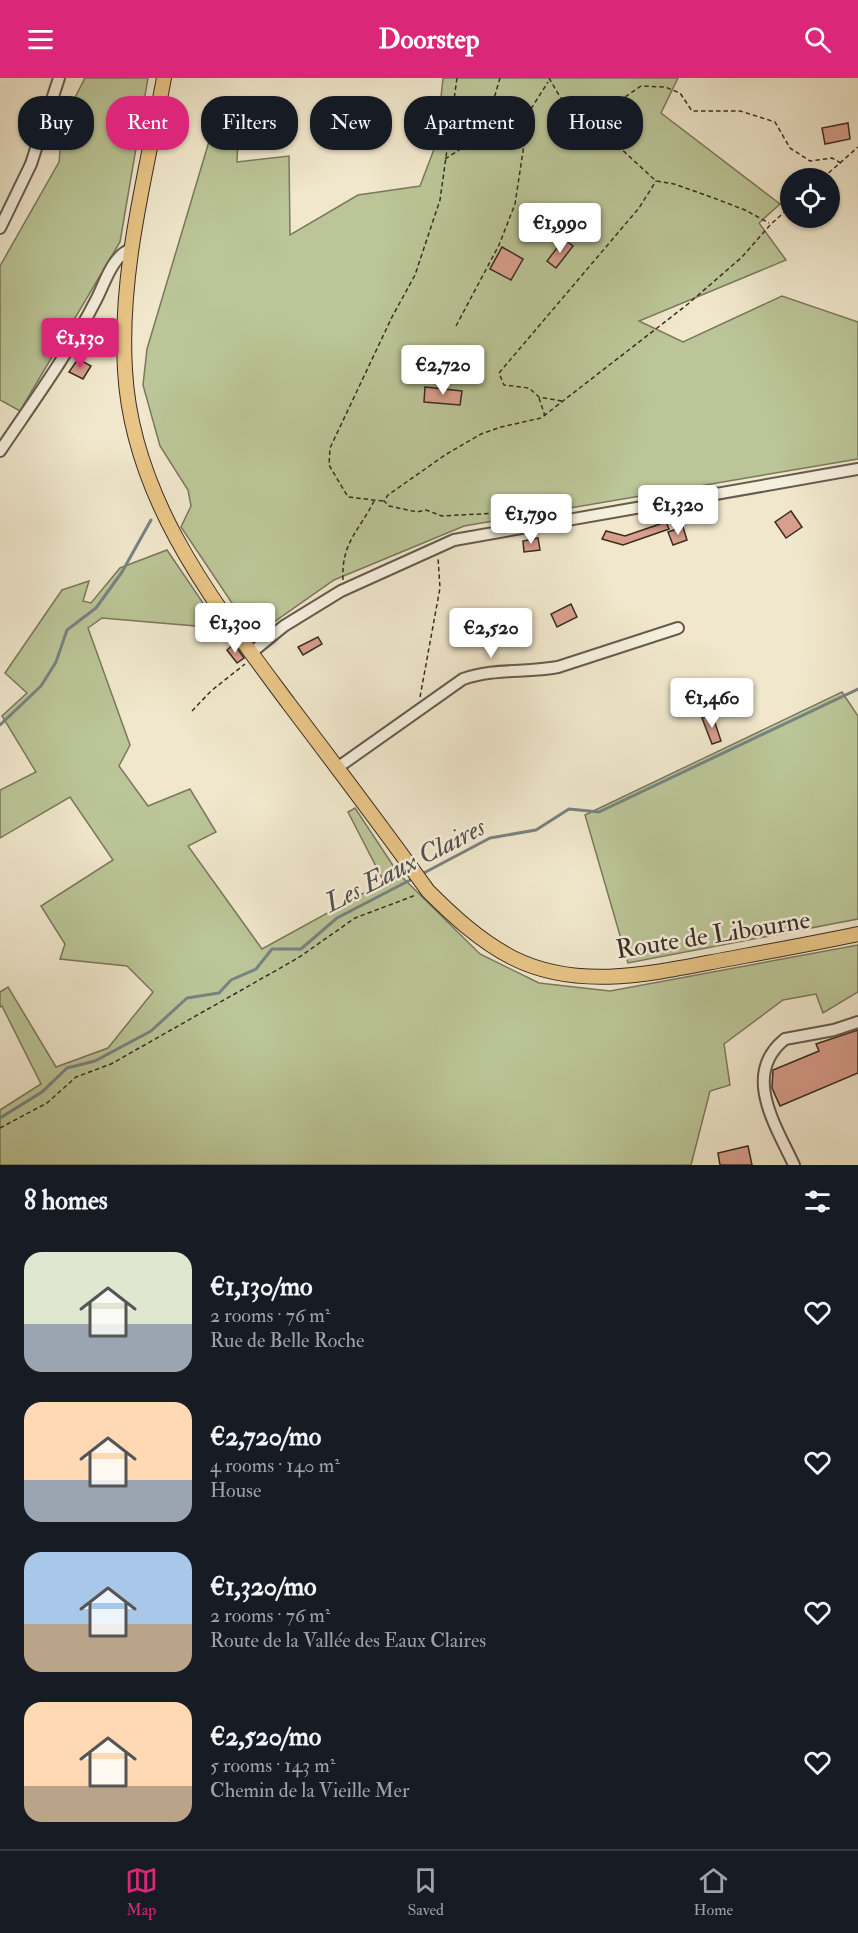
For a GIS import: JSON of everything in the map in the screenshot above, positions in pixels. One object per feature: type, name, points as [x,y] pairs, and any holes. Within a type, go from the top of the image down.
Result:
[{"type":"main road","name":"Route de Libourne","points":[[164,78],[131,249],[124,340],[125,373],[137,443],[151,486],[170,527],[210,595],[425,887],[467,928],[514,959],[567,975],[638,976],[858,934]]},
{"type":"street","points":[[0,228],[31,164],[59,78]]},
{"type":"street","points":[[0,452],[69,348],[122,252],[131,249]]},
{"type":"street","points":[[253,655],[285,626],[344,590],[454,540],[858,469]]},
{"type":"street","points":[[337,768],[463,679],[476,674],[540,670],[558,666],[678,628]]},
{"type":"street","points":[[794,1165],[763,1092],[762,1076],[765,1066],[785,1039],[834,1030],[858,1022]]},
{"type":"path","points":[[457,78],[440,200],[416,275],[392,318],[330,448],[328,465],[348,497],[384,501],[389,506],[417,512],[426,510],[442,516],[504,515],[536,511],[550,523]]},
{"type":"path","points":[[444,159],[459,150],[488,119],[500,78]]},
{"type":"path","points":[[456,326],[499,245],[515,204],[529,112],[549,80],[559,96]]},
{"type":"path","points":[[626,96],[641,86],[665,87],[680,93],[692,111],[740,111],[775,122],[789,148],[810,161],[832,158],[841,163]]},
{"type":"path","points":[[835,168],[858,147]]},
{"type":"path","points":[[623,150],[656,181],[674,184],[745,210],[771,224]]},
{"type":"path","points":[[545,416],[539,397],[529,388],[504,385],[499,373],[639,208],[656,181]]},
{"type":"path","points":[[384,501],[388,495],[445,455],[481,434],[545,416],[688,304],[742,257],[780,216]]},
{"type":"path","points":[[539,397],[563,401]]},
{"type":"path","points":[[344,590],[344,556],[349,539],[357,525],[364,521],[374,500]]},
{"type":"path","points":[[423,707],[419,694],[440,588],[437,547]]},
{"type":"path","points":[[192,711],[211,691],[253,655]]},
{"type":"path","points":[[0,1128],[47,1103],[76,1077],[111,1064],[298,958],[355,918],[425,887]]},
{"type":"green space","points":[[85,78],[148,78],[145,96],[106,96],[106,150],[136,150],[120,242],[20,411],[0,400],[0,266],[59,162],[60,150],[94,150],[94,96],[76,96]]},
{"type":"green space","points":[[443,78],[678,78],[661,113],[780,204],[759,223],[786,260],[639,321],[683,342],[782,296],[858,322],[858,459],[464,526],[334,580],[254,636],[181,527],[191,506],[188,490],[160,446],[143,385],[147,349],[206,150],[238,150],[237,162],[289,156],[290,235],[358,195],[420,186],[434,150],[535,150],[535,96],[441,96]]},
{"type":"green space","points":[[167,550],[220,628],[102,618],[88,628],[130,745],[119,766],[148,806],[190,789],[216,832],[188,846],[262,949],[384,882],[348,812],[355,808],[398,873],[480,954],[539,983],[610,991],[858,945],[858,992],[823,1013],[816,994],[783,1000],[724,1044],[730,1085],[710,1091],[691,1165],[0,1165],[0,1110],[41,1084],[2,1006],[0,1007],[0,992],[8,987],[56,1067],[108,1048],[153,992],[127,966],[60,959],[65,944],[41,906],[113,860],[70,797],[0,838],[0,790],[36,772],[2,716],[27,693],[5,673],[62,590],[89,581],[83,601],[91,603],[120,568]]},
{"type":"green space","points":[[842,692],[858,716],[858,919],[628,963],[585,815]]},
{"type":"building","points":[[848,123],[850,139],[825,144],[822,128]]},
{"type":"building","points":[[564,239],[573,246],[556,268],[547,261]]},
{"type":"building","points":[[502,247],[523,259],[511,280],[490,269]]},
{"type":"building","points":[[78,359],[91,366],[83,379],[69,372]]},
{"type":"building","points":[[425,387],[462,391],[460,405],[424,402]]},
{"type":"building","points":[[791,511],[802,527],[786,538],[775,522]]},
{"type":"building","points":[[666,522],[669,529],[623,545],[602,539],[606,531],[625,536]]},
{"type":"building","points":[[683,527],[687,540],[673,545],[668,532]]},
{"type":"building","points":[[538,538],[540,550],[524,552],[523,541]]},
{"type":"building","points":[[571,604],[577,617],[557,627],[551,614]]},
{"type":"building","points":[[520,627],[525,638],[516,643],[510,632]]},
{"type":"building","points":[[318,637],[322,644],[303,655],[298,647]]},
{"type":"building","points":[[234,644],[244,658],[237,663],[227,650]]},
{"type":"building","points":[[712,714],[721,741],[712,744],[702,718]]},
{"type":"building","points":[[858,1030],[858,1073],[780,1106],[772,1088],[773,1070],[819,1051],[816,1044]]},
{"type":"building","points":[[748,1146],[752,1165],[720,1165],[718,1153]]},
{"type":"waterway","name":"Les Eaux Claires","points":[[0,725],[41,686],[56,662],[67,630],[96,608],[122,572],[151,520]]},
{"type":"waterway","name":"Les Eaux Claires","points":[[420,875],[490,838],[536,830],[569,809],[599,812],[858,689]]},
{"type":"waterway","name":"Les Eaux Claires","points":[[0,1118],[42,1092],[67,1068],[95,1061],[151,1031],[187,998],[219,993],[231,980],[256,969],[272,949],[301,949],[337,918],[414,878]]}]
